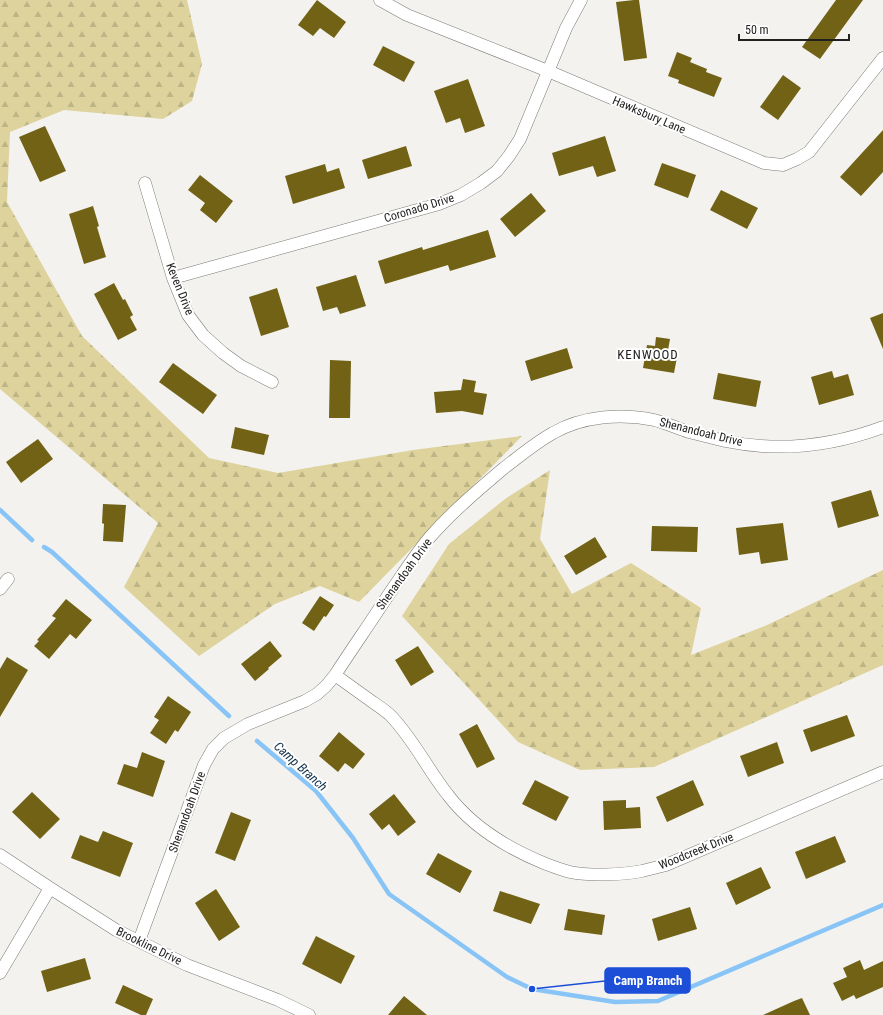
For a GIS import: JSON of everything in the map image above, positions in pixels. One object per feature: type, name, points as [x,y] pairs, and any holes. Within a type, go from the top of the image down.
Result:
[{"type":"street","name":"Hawksbury Lane","points":[[380,0],[407,15],[548,71],[764,164],[783,165],[809,152],[883,58]]},
{"type":"street","name":"Coronado Drive","points":[[173,278],[439,204],[461,195],[481,183],[497,171],[520,139],[566,28],[581,0]]},
{"type":"street","name":"Keven Drive","points":[[145,183],[173,278],[188,315],[203,335],[223,353],[241,366],[272,382]]},
{"type":"street","name":"Shenandoah Drive","points":[[139,942],[204,765],[213,749],[224,738],[248,724],[305,701],[317,694],[326,686],[335,675],[412,560],[430,537],[452,514],[531,446],[554,432],[574,423],[616,416],[655,420],[691,432],[726,441],[759,446],[781,447],[827,443],[883,427]]},
{"type":"street","points":[[0,589],[8,578]]},
{"type":"street","name":"Woodcreek Drive","points":[[335,675],[380,707],[395,720],[408,736],[448,796],[467,817],[510,848],[569,872],[589,874],[620,874],[666,865],[883,772]]},
{"type":"street","name":"Brookline Drive","points":[[0,855],[116,930],[139,942],[188,965],[241,985],[306,1014]]},
{"type":"street","points":[[0,973],[50,888]]},
{"type":"green space","points":[[0,0],[187,0],[202,64],[192,101],[163,119],[64,110],[10,132],[7,202],[82,336],[209,458],[278,473],[413,450],[522,436],[359,602],[320,586],[275,604],[199,656],[124,587],[158,523],[0,389]]},
{"type":"green space","points":[[550,470],[540,539],[572,594],[631,563],[701,608],[691,655],[767,625],[883,570],[883,665],[654,767],[580,770],[518,742],[402,616],[449,544],[505,499]]},
{"type":"building","points":[[317,0],[346,22],[334,38],[320,28],[313,36],[298,25]]},
{"type":"building","points":[[639,0],[647,58],[624,61],[616,2]]},
{"type":"building","points":[[836,0],[863,0],[820,59],[802,47]]},
{"type":"building","points":[[383,46],[415,62],[404,82],[373,65]]},
{"type":"building","points":[[677,52],[692,58],[690,62],[707,69],[706,72],[722,78],[714,97],[678,83],[679,80],[668,76]]},
{"type":"building","points":[[783,75],[801,88],[778,120],[760,107]]},
{"type":"building","points":[[468,79],[485,126],[465,133],[460,118],[446,123],[434,91]]},
{"type":"building","points":[[45,126],[66,171],[40,182],[19,137]]},
{"type":"building","points":[[883,130],[883,172],[861,196],[840,177]]},
{"type":"building","points":[[605,136],[616,171],[597,177],[593,166],[559,176],[552,153]]},
{"type":"building","points":[[406,146],[412,166],[368,179],[362,160]]},
{"type":"building","points":[[662,163],[696,175],[688,198],[654,185]]},
{"type":"building","points":[[325,164],[327,172],[339,168],[345,188],[293,204],[285,176]]},
{"type":"building","points":[[200,175],[233,201],[216,223],[200,210],[205,203],[188,190]]},
{"type":"building","points":[[721,190],[758,208],[747,229],[710,210]]},
{"type":"building","points":[[531,193],[546,211],[515,237],[500,219]]},
{"type":"building","points":[[93,206],[99,226],[97,227],[106,257],[84,264],[69,214]]},
{"type":"building","points":[[488,230],[496,257],[450,271],[448,265],[385,284],[378,261],[422,247],[423,250]]},
{"type":"building","points":[[356,275],[366,306],[340,314],[337,307],[323,311],[316,287]]},
{"type":"building","points":[[114,283],[123,300],[125,299],[133,315],[130,317],[137,330],[118,340],[94,294]]},
{"type":"building","points":[[277,288],[289,327],[261,336],[249,297]]},
{"type":"building","points":[[883,313],[883,349],[870,318]]},
{"type":"building","points":[[656,337],[670,339],[668,350],[678,352],[674,373],[643,368],[647,345],[655,346]]},
{"type":"building","points":[[567,348],[573,368],[531,381],[525,361]]},
{"type":"building","points":[[330,360],[351,361],[350,418],[329,418]]},
{"type":"building","points":[[173,363],[217,395],[203,414],[159,382]]},
{"type":"building","points":[[832,371],[834,378],[848,374],[854,395],[819,405],[811,377]]},
{"type":"building","points":[[718,373],[761,381],[756,407],[713,399]]},
{"type":"building","points":[[463,379],[476,381],[474,392],[487,394],[483,415],[462,411],[436,413],[434,392],[461,390]]},
{"type":"building","points":[[235,427],[269,435],[264,455],[231,448]]},
{"type":"building","points":[[38,439],[53,459],[21,483],[6,462]]},
{"type":"building","points":[[871,490],[879,516],[838,528],[831,502]]},
{"type":"building","points":[[103,504],[126,505],[123,542],[103,541]]},
{"type":"building","points":[[783,523],[788,560],[761,564],[759,552],[739,555],[736,528]]},
{"type":"building","points":[[652,526],[698,527],[697,552],[651,551]]},
{"type":"building","points":[[595,537],[607,557],[576,575],[564,556]]},
{"type":"building","points":[[320,596],[334,605],[326,617],[324,616],[314,631],[302,623]]},
{"type":"building","points":[[66,599],[92,620],[76,639],[70,634],[49,659],[34,646],[39,641],[37,640],[56,618],[52,616]]},
{"type":"building","points":[[270,641],[282,656],[255,681],[241,664]]},
{"type":"building","points":[[418,646],[434,672],[411,686],[395,660]]},
{"type":"building","points":[[7,657],[28,670],[0,717],[0,669]]},
{"type":"building","points":[[168,696],[191,712],[178,732],[175,730],[166,744],[150,733],[159,720],[154,717]]},
{"type":"building","points":[[847,715],[855,736],[811,752],[803,730]]},
{"type":"building","points":[[477,724],[495,759],[477,768],[459,734]]},
{"type":"building","points":[[339,732],[365,754],[353,769],[345,763],[338,772],[319,756]]},
{"type":"building","points":[[777,742],[784,763],[748,777],[740,756]]},
{"type":"building","points":[[142,752],[165,761],[153,797],[117,784],[124,764],[137,768]]},
{"type":"building","points":[[535,780],[569,797],[556,821],[522,804]]},
{"type":"building","points":[[693,780],[704,805],[667,822],[656,797]]},
{"type":"building","points":[[32,792],[60,819],[40,839],[12,812]]},
{"type":"building","points":[[394,794],[416,822],[398,836],[389,824],[382,830],[369,814]]},
{"type":"building","points":[[626,800],[626,808],[640,807],[641,828],[604,830],[603,801]]},
{"type":"building","points":[[231,812],[251,820],[235,861],[215,853]]},
{"type":"building","points":[[103,831],[133,843],[120,877],[71,858],[80,835],[98,842]]},
{"type":"building","points":[[835,836],[846,862],[806,879],[795,852]]},
{"type":"building","points":[[438,853],[472,871],[460,893],[426,874]]},
{"type":"building","points":[[761,867],[771,888],[736,905],[726,883]]},
{"type":"building","points":[[216,889],[240,927],[219,941],[195,903]]},
{"type":"building","points":[[500,891],[540,904],[531,924],[493,911]]},
{"type":"building","points":[[690,907],[697,929],[658,941],[652,919]]},
{"type":"building","points":[[568,909],[605,915],[602,935],[564,930]]},
{"type":"building","points":[[316,936],[355,956],[341,984],[302,964]]},
{"type":"building","points":[[85,958],[91,979],[47,992],[41,971]]},
{"type":"building","points":[[860,960],[864,970],[883,961],[883,987],[856,999],[854,995],[842,1001],[833,983],[847,977],[843,968]]},
{"type":"building","points":[[123,985],[153,999],[146,1015],[141,1015],[115,1003]]},
{"type":"building","points":[[404,996],[427,1015],[388,1015]]},
{"type":"building","points":[[802,998],[810,1015],[763,1015],[794,1001]]},
{"type":"waterway","name":"Camp Branch","points":[[0,510],[32,540]]},
{"type":"waterway","name":"Camp Branch","points":[[44,547],[52,552],[229,716]]},
{"type":"waterway","name":"Camp Branch","points":[[257,741],[316,791],[353,838],[389,894],[507,977],[532,989],[615,1002],[658,1001],[883,905]]},
{"type":"place","name":"Camp Branch","points":[[532,989]]},
{"type":"district","name":"KENWOOD","points":[[648,354]]}]
